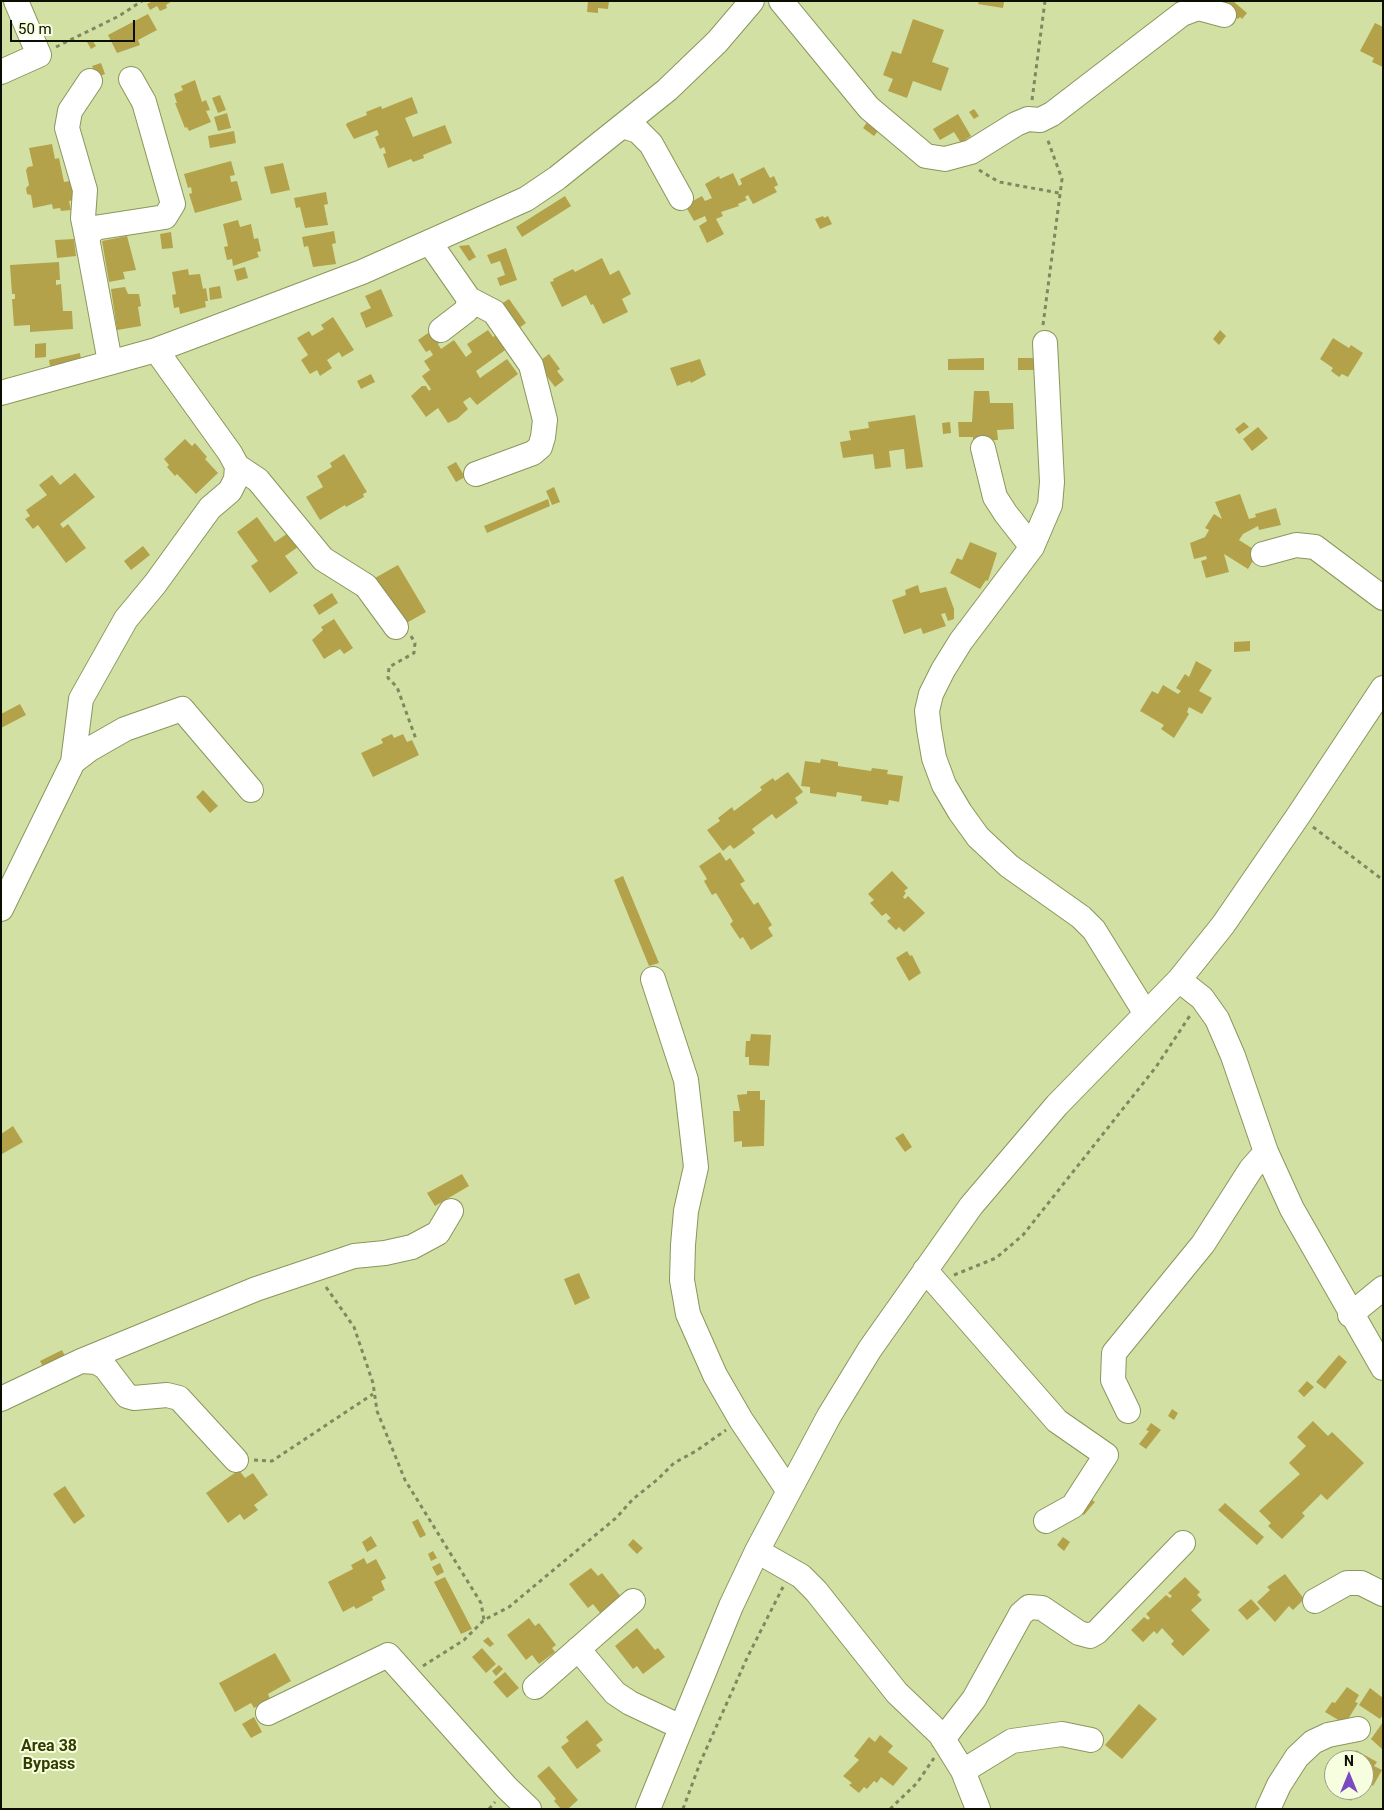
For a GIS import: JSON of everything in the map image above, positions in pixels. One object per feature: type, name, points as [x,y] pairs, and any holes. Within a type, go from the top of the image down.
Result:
[{"type":"street","points":[[1,72],[39,54],[16,1]]},
{"type":"street","points":[[1,393],[156,350],[430,244],[526,199],[557,178],[667,90],[717,42],[752,1]]},
{"type":"street","points":[[781,1],[869,108],[926,156],[945,159],[971,152],[1016,124],[1028,119],[1040,120],[1052,114],[1182,14],[1198,8],[1224,14]]},
{"type":"street","points":[[87,238],[94,228],[165,217],[173,204],[144,102],[132,79]]},
{"type":"street","points":[[90,81],[70,110],[67,128],[86,190],[83,218],[110,362]]},
{"type":"street","points":[[624,126],[638,132],[651,144],[681,198]]},
{"type":"street","points":[[430,244],[469,300],[494,312],[531,365],[545,420],[544,437],[540,447],[533,453],[476,474]]},
{"type":"street","points":[[441,330],[467,310],[469,300]]},
{"type":"street","points":[[1045,343],[1052,482],[1050,505],[1032,547],[961,641],[931,694],[927,711],[934,758],[944,785],[978,837],[1009,866],[1081,917],[1094,930],[1146,1014]]},
{"type":"street","points":[[1,909],[73,762],[81,699],[126,619],[155,584],[210,508],[230,491],[236,479],[236,466],[230,453],[156,350]]},
{"type":"street","points":[[983,448],[995,497],[1032,547]]},
{"type":"street","points":[[236,466],[258,480],[323,559],[366,586],[396,627]]},
{"type":"street","points":[[1263,554],[1296,545],[1315,547],[1383,598]]},
{"type":"street","points":[[648,1809],[731,1606],[788,1490],[846,1388],[931,1276],[970,1206],[1025,1140],[1078,1082],[1179,980],[1223,925],[1383,688]]},
{"type":"street","points":[[73,762],[90,749],[125,729],[182,709],[251,790]]},
{"type":"street","points":[[653,979],[686,1080],[696,1167],[686,1211],[683,1245],[682,1280],[688,1314],[715,1375],[741,1420],[788,1490]]},
{"type":"street","points":[[1179,980],[1202,998],[1218,1019],[1233,1056],[1266,1152],[1292,1209],[1350,1314],[1383,1368]]},
{"type":"street","points":[[1128,1411],[1113,1380],[1114,1353],[1203,1244],[1251,1169],[1266,1152]]},
{"type":"street","points":[[1,1399],[81,1361],[256,1289],[354,1256],[385,1253],[412,1247],[438,1233],[451,1210]]},
{"type":"street","points":[[931,1276],[1057,1421],[1106,1455],[1073,1506],[1046,1521]]},
{"type":"street","points":[[1350,1314],[1383,1288]]},
{"type":"street","points":[[81,1361],[96,1362],[105,1367],[127,1396],[134,1398],[167,1395],[179,1398],[236,1460]]},
{"type":"street","points":[[941,1737],[974,1699],[1021,1614],[1029,1608],[1042,1608],[1078,1632],[1090,1636],[1097,1632],[1183,1543]]},
{"type":"street","points":[[757,1552],[791,1570],[816,1591],[897,1693],[941,1737],[963,1771],[978,1809]]},
{"type":"street","points":[[1315,1601],[1347,1583],[1361,1583],[1383,1594]]},
{"type":"street","points":[[535,1687],[633,1601]]},
{"type":"street","points":[[578,1648],[615,1693],[630,1703],[680,1727]]},
{"type":"street","points":[[268,1713],[388,1655],[406,1677],[529,1809]]},
{"type":"street","points":[[1268,1809],[1279,1785],[1297,1757],[1312,1742],[1328,1735],[1358,1728]]},
{"type":"street","points":[[963,1771],[1012,1741],[1062,1734],[1091,1740]]},
{"type":"path","points":[[39,54],[119,16],[142,1]]},
{"type":"path","points":[[1045,1],[1032,101],[1062,179],[1043,320],[1045,343]]},
{"type":"path","points":[[945,159],[979,170],[999,182],[1059,193]]},
{"type":"path","points":[[396,627],[409,633],[415,643],[414,653],[390,667],[388,678],[397,687],[416,739]]},
{"type":"path","points":[[1298,816],[1383,880]]},
{"type":"path","points":[[931,1276],[996,1258],[1023,1234],[1156,1066],[1202,998]]},
{"type":"path","points":[[317,1268],[326,1288],[354,1327],[373,1384],[377,1411],[405,1480],[481,1603],[484,1620]]},
{"type":"path","points":[[236,1460],[272,1461],[373,1394]]},
{"type":"path","points":[[406,1677],[464,1640],[484,1620],[509,1607],[616,1518],[633,1499],[674,1463],[696,1451],[741,1420]]},
{"type":"path","points":[[683,1809],[700,1763],[747,1658],[791,1570]]},
{"type":"path","points":[[890,1809],[917,1783],[937,1754],[941,1737]]},
{"type":"building","points":[[153,1],[172,1],[166,5],[167,8],[160,11],[157,6],[150,10],[147,4]]},
{"type":"building","points":[[588,1],[609,1],[608,9],[598,8],[598,13],[587,12]]},
{"type":"building","points":[[979,1],[1004,2],[1003,8],[978,4]]},
{"type":"building","points":[[1224,1],[1233,1],[1247,13],[1242,19],[1240,17],[1238,19],[1224,9]]},
{"type":"building","points":[[148,14],[157,30],[138,40],[140,45],[117,53],[108,35]]},
{"type":"building","points":[[913,19],[944,30],[932,62],[949,68],[941,91],[913,81],[907,98],[888,91],[893,79],[883,75],[892,51],[901,54]]},
{"type":"building","points":[[1375,23],[1383,27],[1383,67],[1372,62],[1374,58],[1360,51]]},
{"type":"building","points":[[92,40],[96,46],[91,49],[87,42]]},
{"type":"building","points":[[101,63],[105,74],[97,77],[92,66]]},
{"type":"building","points":[[195,80],[202,102],[206,100],[210,110],[206,111],[211,122],[189,131],[187,127],[185,128],[175,103],[177,103],[174,94],[183,90],[181,86]]},
{"type":"building","points":[[220,95],[226,110],[218,113],[212,98]]},
{"type":"building","points":[[412,97],[418,113],[405,118],[413,137],[445,125],[452,143],[423,155],[424,158],[413,162],[411,159],[388,168],[383,154],[386,153],[384,147],[380,149],[375,137],[379,135],[377,130],[354,139],[346,125],[367,115],[366,112],[381,106],[382,109]]},
{"type":"building","points":[[974,109],[979,116],[974,119],[969,112]]},
{"type":"building","points":[[227,113],[231,128],[218,131],[214,117]]},
{"type":"building","points":[[958,114],[971,136],[961,143],[954,132],[940,140],[933,129]]},
{"type":"building","points":[[868,121],[879,130],[874,136],[863,128]]},
{"type":"building","points":[[234,131],[236,143],[210,148],[208,136]]},
{"type":"building","points":[[52,144],[55,159],[59,158],[64,182],[77,180],[78,199],[69,201],[71,210],[61,211],[60,208],[53,209],[52,204],[33,208],[31,195],[27,194],[26,188],[29,185],[26,170],[28,167],[33,166],[29,148]]},
{"type":"building","points":[[231,161],[235,175],[230,176],[231,182],[237,181],[242,200],[195,213],[189,194],[192,193],[191,187],[188,188],[184,174]]},
{"type":"building","points":[[283,163],[290,190],[271,194],[264,167]]},
{"type":"building","points":[[764,167],[770,178],[774,176],[778,185],[774,187],[777,192],[753,204],[748,195],[745,197],[747,200],[738,204],[739,206],[721,212],[723,216],[716,219],[724,234],[707,243],[699,226],[707,221],[705,216],[694,221],[685,205],[702,196],[705,201],[712,198],[705,184],[719,176],[720,179],[733,173],[739,186],[742,184],[740,179]]},
{"type":"building","points":[[326,192],[328,204],[324,205],[328,225],[305,228],[300,207],[296,208],[294,198]]},
{"type":"building","points":[[565,196],[571,206],[522,237],[516,227]]},
{"type":"building","points":[[823,216],[824,218],[828,216],[832,224],[820,229],[815,219]]},
{"type":"building","points":[[238,220],[240,227],[251,224],[254,239],[258,238],[261,251],[257,252],[259,257],[233,266],[232,259],[227,260],[224,247],[228,246],[223,224]]},
{"type":"building","points":[[334,231],[336,243],[332,244],[336,264],[313,267],[308,246],[304,247],[302,237]]},
{"type":"building","points":[[171,232],[173,248],[162,249],[160,234]]},
{"type":"building","points":[[127,236],[136,270],[123,272],[125,279],[109,282],[102,241]]},
{"type":"building","points":[[74,239],[76,256],[57,258],[55,240]]},
{"type":"building","points":[[469,245],[476,257],[469,261],[459,246]]},
{"type":"building","points":[[506,248],[517,280],[500,286],[497,278],[505,275],[500,261],[491,264],[487,255]]},
{"type":"building","points":[[602,258],[610,275],[619,270],[631,294],[622,299],[628,312],[603,324],[586,295],[562,307],[550,282],[573,269],[575,272]]},
{"type":"building","points":[[59,262],[60,280],[56,280],[56,285],[61,284],[63,311],[72,311],[73,329],[30,332],[30,325],[14,326],[12,299],[15,299],[15,294],[12,294],[10,265]]},
{"type":"building","points":[[245,267],[248,278],[237,281],[234,270]]},
{"type":"building","points":[[188,269],[189,275],[200,274],[203,289],[206,288],[208,301],[205,301],[206,307],[180,314],[179,307],[174,308],[172,295],[176,294],[172,272]]},
{"type":"building","points":[[220,286],[222,298],[210,300],[209,288]]},
{"type":"building","points":[[125,287],[128,294],[139,294],[141,306],[138,307],[141,326],[117,330],[111,289]]},
{"type":"building","points":[[381,289],[393,316],[366,328],[360,313],[371,308],[365,296]]},
{"type":"building","points":[[509,299],[526,323],[515,331],[498,306]]},
{"type":"building","points":[[333,317],[354,350],[342,357],[339,352],[327,360],[332,368],[320,376],[317,370],[310,374],[301,360],[308,355],[297,338],[309,331],[312,336],[324,329],[321,325]]},
{"type":"building","points":[[434,329],[442,341],[438,344],[441,349],[454,340],[466,357],[472,352],[467,344],[488,330],[493,337],[498,334],[508,348],[476,371],[480,378],[507,359],[518,374],[477,405],[470,397],[463,402],[468,409],[457,419],[448,423],[438,408],[426,417],[411,396],[422,386],[426,386],[429,391],[431,389],[422,376],[430,370],[424,361],[433,355],[430,350],[426,352],[418,340]]},
{"type":"building","points":[[1220,330],[1226,336],[1219,345],[1213,339]]},
{"type":"building","points":[[1333,338],[1349,348],[1351,345],[1363,353],[1348,377],[1342,374],[1339,377],[1331,371],[1333,368],[1320,359]]},
{"type":"building","points":[[46,343],[46,357],[35,358],[35,344]]},
{"type":"building","points":[[80,353],[81,360],[50,366],[49,360]]},
{"type":"building","points":[[549,354],[560,369],[557,371],[564,380],[555,387],[537,363]]},
{"type":"building","points":[[984,358],[984,370],[948,370],[948,359]]},
{"type":"building","points":[[1018,358],[1040,358],[1040,370],[1018,370]]},
{"type":"building","points":[[700,359],[706,375],[691,383],[690,381],[677,386],[670,368]]},
{"type":"building","points":[[371,374],[375,382],[361,389],[357,381]]},
{"type":"building","points":[[974,391],[989,391],[990,403],[1013,403],[1014,429],[997,430],[998,440],[973,441],[973,437],[959,437],[958,422],[972,422]]},
{"type":"building","points":[[915,415],[923,467],[906,469],[904,449],[889,451],[891,467],[875,469],[873,454],[843,458],[840,442],[851,440],[849,431],[869,428],[868,422]]},
{"type":"building","points":[[950,422],[951,433],[943,434],[942,423]]},
{"type":"building","points":[[1244,422],[1249,427],[1239,434],[1235,429]]},
{"type":"building","points":[[1258,427],[1268,438],[1252,451],[1243,439]]},
{"type":"building","points":[[185,439],[192,446],[195,443],[207,457],[205,459],[218,473],[196,494],[177,474],[175,476],[167,467],[169,465],[164,459]]},
{"type":"building","points":[[344,454],[367,492],[363,494],[364,497],[346,507],[345,505],[320,520],[306,497],[323,487],[317,476],[332,467],[330,463]]},
{"type":"building","points":[[456,462],[465,477],[456,482],[447,467]]},
{"type":"building","points":[[75,473],[95,497],[60,524],[63,528],[68,524],[86,548],[66,563],[38,525],[33,529],[25,519],[30,516],[26,510],[47,495],[39,485],[52,475],[60,485]]},
{"type":"building","points":[[554,487],[560,502],[552,505],[546,491]]},
{"type":"building","points":[[1240,494],[1249,519],[1256,517],[1255,514],[1276,508],[1281,525],[1259,530],[1258,526],[1243,534],[1239,540],[1258,552],[1248,569],[1224,554],[1229,572],[1206,578],[1201,561],[1207,559],[1206,556],[1194,559],[1190,543],[1205,537],[1209,530],[1205,528],[1214,514],[1222,519],[1215,502]]},
{"type":"building","points":[[548,499],[550,506],[487,533],[484,526]]},
{"type":"building","points":[[257,517],[275,542],[288,533],[298,547],[285,556],[298,573],[270,593],[251,566],[258,561],[237,532]]},
{"type":"building","points":[[970,542],[997,553],[988,581],[986,580],[980,589],[950,573],[957,558],[962,560]]},
{"type":"building","points":[[143,546],[150,555],[131,570],[124,561]]},
{"type":"building","points":[[398,565],[426,612],[403,625],[375,578]]},
{"type":"building","points":[[918,585],[920,593],[946,587],[954,609],[954,619],[948,621],[945,613],[941,614],[946,626],[923,634],[921,628],[904,634],[892,600],[906,595],[905,590]]},
{"type":"building","points":[[332,593],[338,603],[319,615],[313,605]]},
{"type":"building","points":[[334,619],[353,648],[344,654],[340,649],[324,659],[312,640],[323,630],[321,627]]},
{"type":"building","points":[[1250,641],[1250,651],[1234,652],[1234,642]]},
{"type":"building","points":[[1196,661],[1212,670],[1199,691],[1212,698],[1202,714],[1189,707],[1187,712],[1189,714],[1174,738],[1161,729],[1164,725],[1140,711],[1152,691],[1158,694],[1163,685],[1178,694],[1181,691],[1176,688],[1185,674],[1189,677]]},
{"type":"building","points":[[20,704],[26,715],[1,728],[1,714]]},
{"type":"building","points":[[392,734],[394,738],[403,734],[407,742],[412,740],[419,755],[373,777],[361,753],[383,743],[381,739]]},
{"type":"building","points":[[821,759],[838,762],[838,766],[871,771],[872,768],[888,770],[887,774],[903,776],[899,802],[889,800],[888,805],[861,801],[862,796],[837,792],[836,797],[810,793],[810,787],[801,786],[805,761],[820,763]]},
{"type":"building","points":[[788,772],[803,792],[795,798],[798,803],[776,819],[772,814],[752,829],[755,833],[734,849],[730,845],[723,851],[707,830],[720,821],[718,818],[732,807],[734,811],[762,790],[760,787],[773,778],[775,781]]},
{"type":"building","points":[[203,790],[218,806],[210,813],[196,797]]},
{"type":"building","points":[[720,852],[726,861],[730,858],[745,881],[740,884],[754,905],[758,902],[772,925],[768,928],[773,936],[751,950],[743,937],[740,939],[730,924],[733,921],[716,893],[712,895],[704,881],[707,879],[699,866]]},
{"type":"building","points":[[892,871],[908,888],[904,891],[906,893],[903,897],[905,899],[908,896],[925,913],[904,932],[899,927],[896,930],[887,921],[891,918],[886,913],[882,916],[870,903],[874,900],[868,894]]},
{"type":"building","points":[[623,876],[659,963],[649,966],[614,880]]},
{"type":"building","points":[[907,951],[910,956],[912,955],[921,973],[909,981],[896,958]]},
{"type":"building","points":[[751,1034],[771,1035],[769,1066],[749,1065],[749,1057],[745,1057],[746,1041],[750,1041]]},
{"type":"building","points":[[747,1091],[760,1091],[760,1100],[765,1100],[764,1146],[742,1147],[742,1141],[734,1142],[733,1111],[740,1111],[737,1095],[747,1094]]},
{"type":"building","points":[[13,1126],[23,1142],[2,1154],[1,1134]]},
{"type":"building","points":[[903,1133],[912,1147],[905,1152],[895,1138]]},
{"type":"building","points":[[462,1174],[469,1186],[435,1206],[427,1193]]},
{"type":"building","points":[[579,1273],[590,1298],[575,1305],[564,1279]]},
{"type":"building","points":[[62,1350],[66,1358],[45,1370],[40,1361]]},
{"type":"building","points":[[1339,1355],[1347,1362],[1325,1389],[1316,1382]]},
{"type":"building","points":[[1307,1381],[1314,1387],[1304,1397],[1298,1391]]},
{"type":"building","points":[[1172,1409],[1178,1413],[1174,1420],[1168,1416]]},
{"type":"building","points":[[1313,1421],[1328,1436],[1332,1432],[1364,1463],[1327,1500],[1321,1494],[1302,1513],[1305,1516],[1282,1539],[1268,1526],[1271,1523],[1259,1511],[1300,1474],[1289,1463],[1306,1446],[1297,1437]]},
{"type":"building","points":[[1151,1423],[1161,1430],[1146,1449],[1139,1444],[1149,1431],[1146,1430]]},
{"type":"building","points":[[239,1470],[245,1478],[253,1473],[268,1495],[254,1505],[258,1510],[244,1520],[240,1514],[228,1523],[206,1493]]},
{"type":"building","points":[[65,1486],[85,1516],[74,1524],[53,1494]]},
{"type":"building","points":[[1089,1498],[1095,1502],[1084,1515],[1079,1511]]},
{"type":"building","points":[[1225,1503],[1264,1537],[1257,1545],[1218,1510]]},
{"type":"building","points":[[418,1519],[426,1535],[420,1538],[412,1522]]},
{"type":"building","points":[[371,1536],[377,1546],[367,1552],[362,1542]]},
{"type":"building","points":[[1063,1537],[1070,1542],[1064,1551],[1057,1545]]},
{"type":"building","points":[[633,1539],[643,1548],[637,1554],[628,1545]]},
{"type":"building","points":[[433,1551],[437,1558],[431,1561],[428,1554]]},
{"type":"building","points":[[364,1558],[367,1564],[376,1559],[386,1578],[381,1581],[385,1590],[372,1597],[373,1600],[356,1609],[354,1606],[343,1612],[328,1582],[353,1569],[351,1565]]},
{"type":"building","points":[[440,1563],[444,1572],[437,1576],[432,1567]]},
{"type":"building","points":[[591,1568],[598,1576],[602,1573],[622,1598],[601,1614],[593,1604],[588,1608],[569,1584]]},
{"type":"building","points":[[1285,1574],[1304,1599],[1293,1610],[1289,1606],[1275,1622],[1257,1602],[1270,1590],[1267,1587]]},
{"type":"building","points":[[445,1577],[472,1629],[461,1634],[434,1582]]},
{"type":"building","points":[[1185,1577],[1200,1592],[1197,1595],[1202,1600],[1191,1610],[1210,1630],[1183,1656],[1171,1644],[1174,1641],[1162,1628],[1157,1634],[1154,1631],[1143,1642],[1131,1630],[1144,1617],[1148,1620],[1150,1618],[1146,1614],[1166,1595],[1170,1598],[1172,1596],[1168,1593]]},
{"type":"building","points":[[1251,1599],[1260,1609],[1247,1620],[1238,1610]]},
{"type":"building","points":[[529,1618],[535,1626],[539,1623],[556,1645],[552,1648],[555,1652],[539,1664],[532,1655],[526,1660],[507,1635]]},
{"type":"building","points":[[637,1628],[655,1650],[658,1648],[665,1657],[643,1674],[637,1666],[633,1669],[615,1646]]},
{"type":"building","points":[[488,1637],[494,1644],[490,1647],[483,1641]]},
{"type":"building","points":[[482,1648],[496,1664],[486,1673],[472,1657]]},
{"type":"building","points":[[275,1653],[291,1681],[268,1694],[270,1699],[254,1708],[251,1703],[235,1712],[219,1683]]},
{"type":"building","points":[[499,1665],[503,1669],[496,1676],[492,1671]]},
{"type":"building","points":[[505,1672],[519,1688],[507,1698],[493,1682]]},
{"type":"building","points":[[1347,1687],[1359,1695],[1355,1702],[1358,1703],[1345,1724],[1325,1712],[1332,1702],[1335,1703]]},
{"type":"building","points":[[1370,1688],[1383,1698],[1383,1715],[1380,1719],[1359,1705]]},
{"type":"building","points":[[1139,1704],[1157,1719],[1122,1759],[1105,1745]]},
{"type":"building","points":[[254,1717],[262,1732],[251,1738],[242,1724]]},
{"type":"building","points":[[587,1720],[603,1740],[596,1745],[601,1751],[577,1769],[561,1747],[569,1741],[566,1737]]},
{"type":"building","points":[[1383,1722],[1383,1750],[1371,1739]]},
{"type":"building","points":[[880,1735],[893,1746],[888,1752],[908,1768],[893,1786],[881,1777],[877,1783],[874,1781],[867,1789],[864,1787],[859,1793],[849,1785],[852,1783],[843,1776],[859,1760],[854,1756],[869,1737],[875,1742]]},
{"type":"building","points":[[549,1766],[578,1800],[568,1809],[561,1809],[554,1801],[556,1799],[537,1776]]},
{"type":"building","points":[[1374,1766],[1382,1770],[1374,1784]]},
{"type":"district","name":"Area 38 Bypass","points":[[49,1756]]}]
